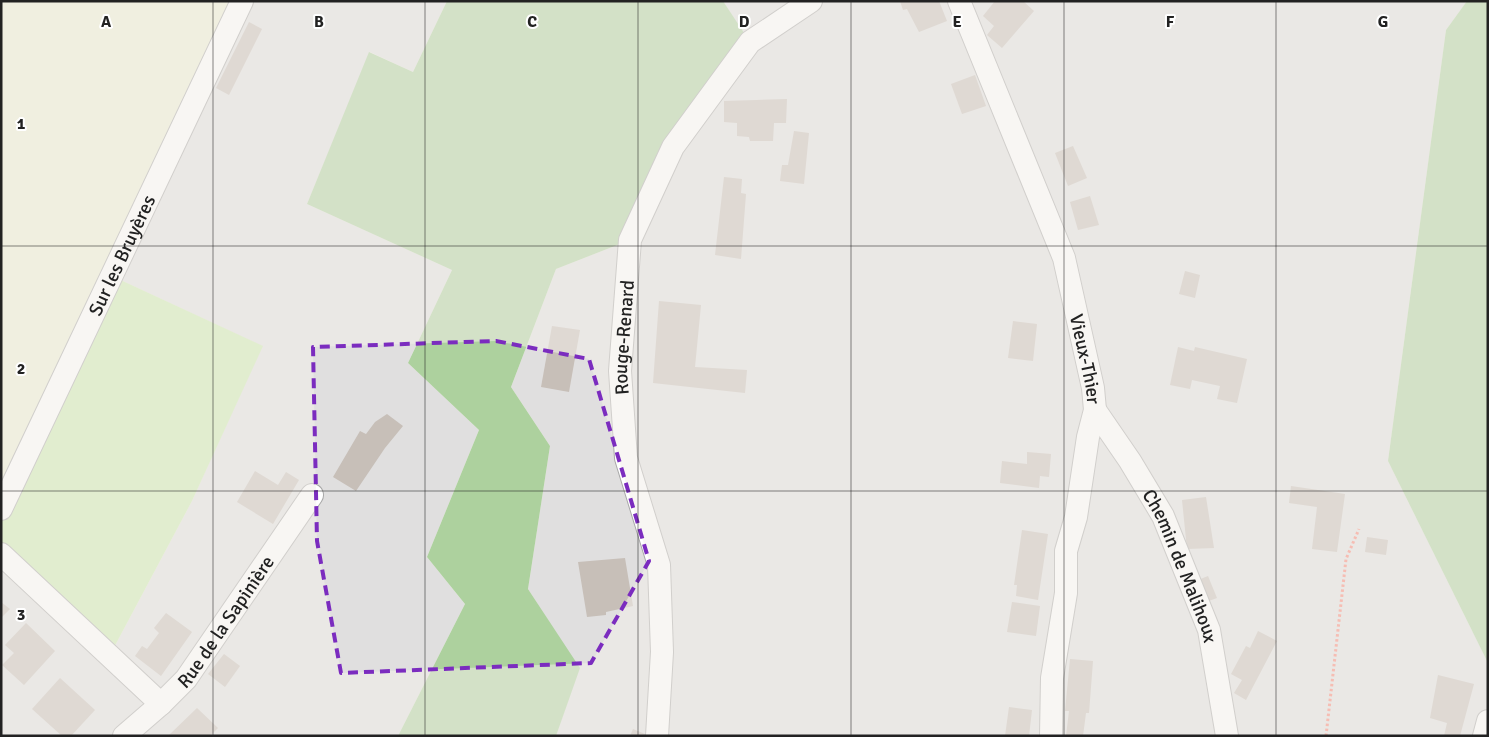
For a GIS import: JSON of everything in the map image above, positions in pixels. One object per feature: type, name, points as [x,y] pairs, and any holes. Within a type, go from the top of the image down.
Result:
[{"type":"street","name":"Sur les Bruyères","points":[[1,509],[242,1]]},
{"type":"street","name":"Rouge-Renard","points":[[657,736],[662,652],[659,565],[626,458],[620,371],[630,240],[673,146],[750,42],[811,1]]},
{"type":"street","name":"Vieux-Thier","points":[[959,1],[1064,258],[1095,410],[1088,437],[1076,517],[1066,551],[1066,593],[1052,678],[1051,736]]},
{"type":"street","name":"Chemin de Malihoux","points":[[1095,410],[1130,461],[1163,516],[1209,630],[1226,736]]},
{"type":"street","name":"Rue de la Sapinière","points":[[124,736],[161,704],[186,678],[312,495]]},
{"type":"street","points":[[1,554],[161,704]]},
{"type":"street","points":[[1484,736],[1488,721]]},
{"type":"path","points":[[1326,736],[1346,559],[1359,529]]},
{"type":"highlighted area","points":[[496,341],[589,359],[649,561],[591,663],[341,673],[317,541],[313,347]]},
{"type":"shaded area","points":[[242,1],[447,1],[413,72],[370,52],[307,204],[452,270],[408,363],[479,430],[427,557],[465,604],[398,736],[1,736],[1,554],[110,655],[192,501],[262,346],[112,276]]},
{"type":"shaded area","points":[[723,1],[1467,1],[1446,30],[1388,461],[1488,663],[1488,726],[1486,736],[556,736],[579,668],[528,589],[550,446],[511,387],[556,269],[630,240],[673,147],[750,43]]},
{"type":"green space","points":[[1,1],[242,1],[1,509]]},
{"type":"green space","points":[[447,1],[723,1],[750,42],[673,147],[630,240],[556,269],[511,387],[550,446],[528,589],[580,668],[556,736],[398,736],[465,604],[427,557],[479,430],[408,363],[452,270],[307,204],[369,52],[413,72]]},
{"type":"green space","points":[[1467,1],[1488,1],[1488,663],[1388,461],[1446,30]]},
{"type":"green space","points":[[112,276],[263,346],[192,501],[110,655],[1,554],[1,509]]},
{"type":"building","points":[[900,1],[939,1],[947,21],[919,32],[907,9],[903,10]]},
{"type":"building","points":[[995,1],[1023,1],[1034,11],[1002,48],[987,35],[994,26],[983,16]]},
{"type":"building","points":[[249,22],[262,29],[229,95],[216,88]]},
{"type":"building","points":[[975,75],[986,106],[962,114],[951,84]]},
{"type":"building","points":[[787,99],[786,123],[774,123],[773,141],[750,141],[749,137],[737,136],[737,123],[724,122],[724,101]]},
{"type":"building","points":[[794,131],[809,133],[804,184],[780,181],[782,165],[788,165]]},
{"type":"building","points":[[1073,146],[1087,178],[1068,186],[1055,153]]},
{"type":"building","points":[[724,177],[742,179],[741,193],[746,194],[741,259],[715,255]]},
{"type":"building","points":[[1090,196],[1099,225],[1078,230],[1070,202]]},
{"type":"building","points":[[1185,271],[1200,275],[1195,298],[1179,294]]},
{"type":"building","points":[[659,301],[701,305],[695,367],[747,370],[745,393],[653,383]]},
{"type":"building","points":[[1013,321],[1037,324],[1033,361],[1008,358]]},
{"type":"building","points":[[552,326],[580,330],[569,392],[541,387]]},
{"type":"building","points":[[1178,347],[1194,351],[1195,347],[1247,359],[1237,403],[1217,399],[1220,386],[1192,380],[1190,389],[1170,385]]},
{"type":"building","points":[[387,414],[403,426],[385,448],[356,491],[333,477],[360,431],[366,434],[375,422]]},
{"type":"building","points":[[1027,452],[1051,454],[1049,477],[1040,476],[1039,488],[1000,483],[1002,461],[1027,464]]},
{"type":"building","points":[[255,471],[278,485],[286,472],[299,480],[273,524],[237,502]]},
{"type":"building","points":[[1291,486],[1345,494],[1337,552],[1312,549],[1317,507],[1289,503]]},
{"type":"building","points":[[1206,497],[1214,548],[1187,549],[1182,500]]},
{"type":"building","points":[[1022,530],[1048,534],[1038,600],[1016,596],[1017,585],[1014,585]]},
{"type":"building","points":[[1367,537],[1388,540],[1386,555],[1365,552]]},
{"type":"building","points":[[625,558],[633,606],[606,612],[606,615],[587,617],[578,562]]},
{"type":"building","points":[[1208,576],[1217,598],[1206,602],[1198,580]]},
{"type":"building","points":[[1,602],[10,609],[1,618]]},
{"type":"building","points":[[1012,602],[1040,606],[1036,636],[1007,632]]},
{"type":"building","points":[[166,613],[192,632],[161,676],[135,656],[142,646],[147,649],[159,633],[154,628]]},
{"type":"building","points":[[26,623],[55,651],[24,685],[2,665],[14,653],[5,645]]},
{"type":"building","points":[[1258,631],[1277,641],[1246,700],[1234,693],[1242,680],[1231,674],[1246,646],[1250,648]]},
{"type":"building","points":[[224,654],[240,666],[225,687],[208,674]]},
{"type":"building","points":[[1070,659],[1093,661],[1089,713],[1086,713],[1083,736],[1066,736],[1069,711],[1065,711]]},
{"type":"building","points":[[1438,675],[1474,684],[1460,736],[1444,736],[1447,723],[1430,718]]},
{"type":"building","points":[[60,678],[95,710],[71,736],[62,736],[32,709]]},
{"type":"building","points":[[1009,707],[1032,710],[1029,736],[1005,736]]},
{"type":"building","points":[[197,708],[218,728],[210,736],[168,736]]},
{"type":"building","points":[[633,729],[645,734],[645,736],[630,736]]}]
